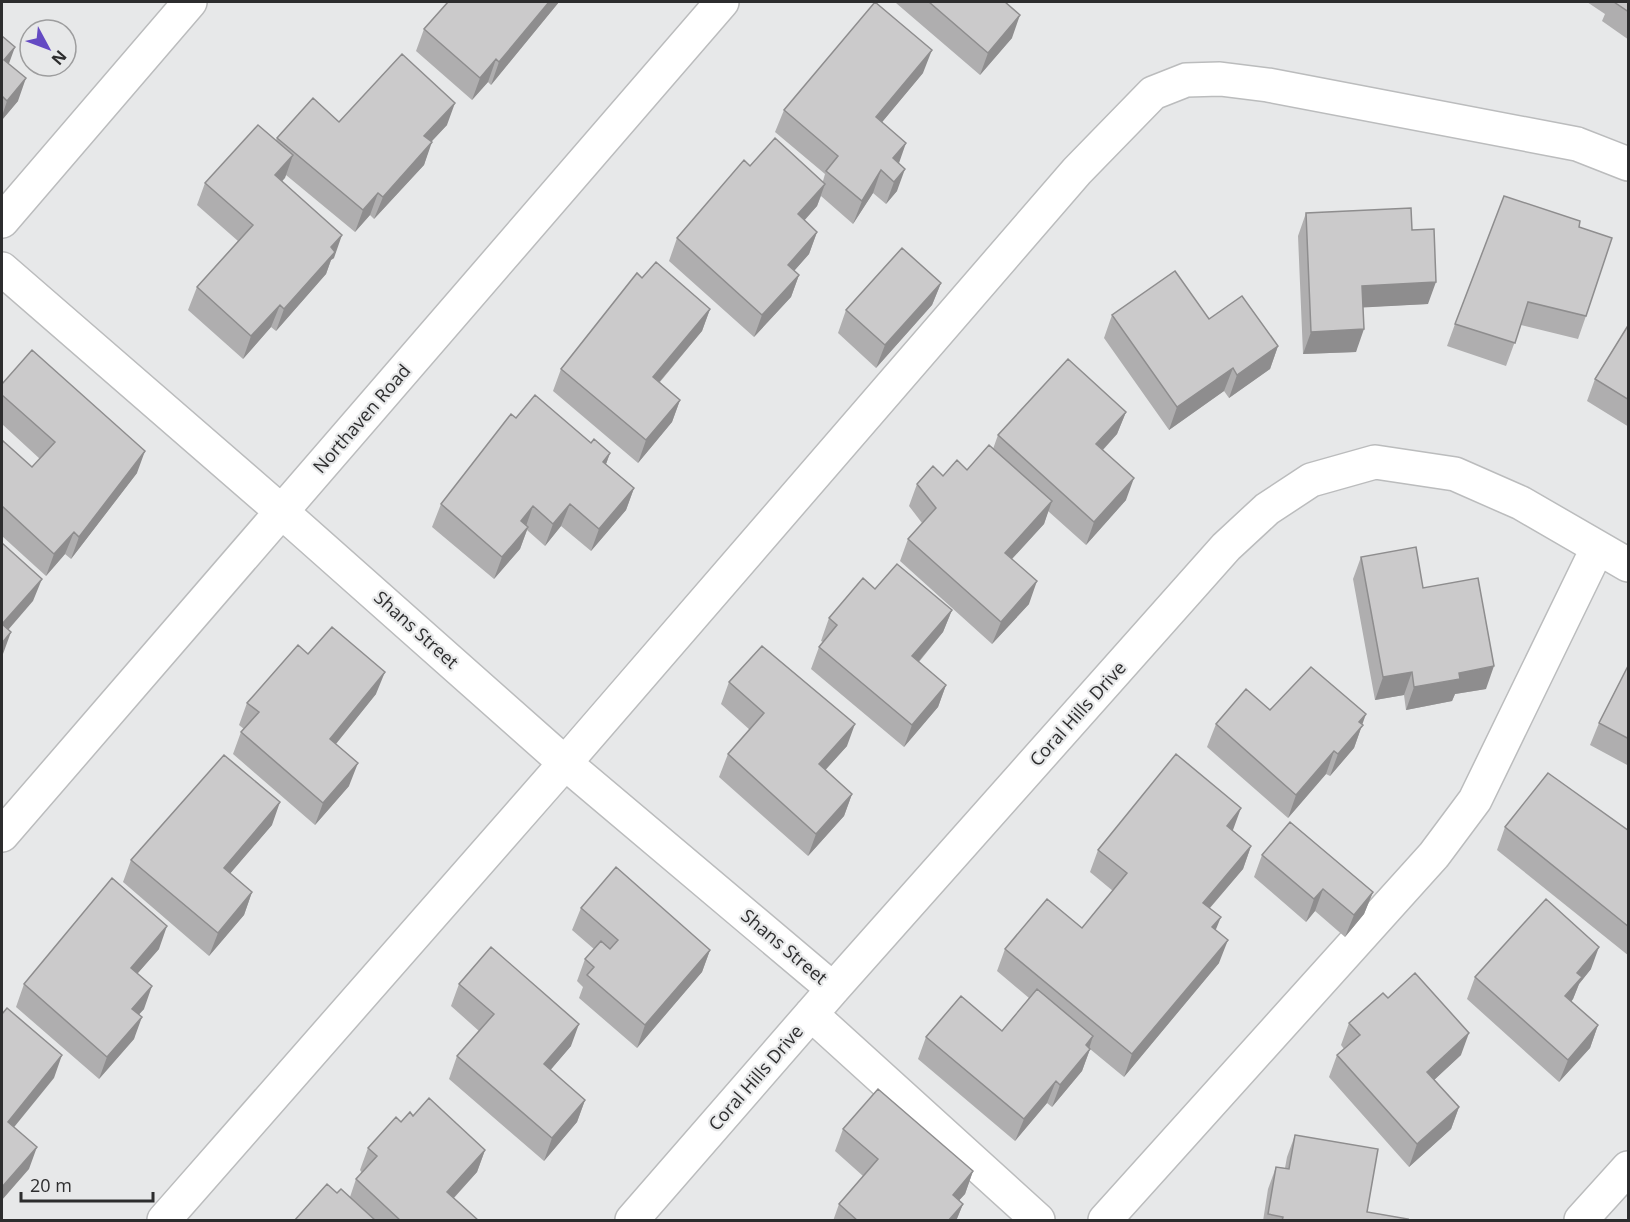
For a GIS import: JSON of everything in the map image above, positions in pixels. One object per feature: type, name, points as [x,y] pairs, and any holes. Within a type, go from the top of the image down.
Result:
[{"type":"street","points":[[2,221],[189,2]]},
{"type":"street","name":"Northaven Road","points":[[2,835],[722,2]]},
{"type":"street","points":[[164,1221],[565,763],[1070,180],[1153,93],[1186,80],[1220,79],[1268,85],[1577,144],[1629,164]]},
{"type":"street","name":"Shans Street","points":[[2,269],[282,512],[565,763],[833,988]]},
{"type":"street","name":"Coral Hills Drive","points":[[632,1221],[833,988],[1226,547],[1267,509],[1311,480],[1375,462],[1455,474],[1521,503],[1629,566]]},
{"type":"street","points":[[1105,1221],[1434,855],[1475,800],[1597,549]]},
{"type":"street","points":[[811,1014],[1038,1221]]},
{"type":"street","points":[[1581,1221],[1629,1168]]},
{"type":"building","points":[[448,2],[549,2],[499,62],[496,59],[480,78],[424,29]]},
{"type":"building","points":[[875,2],[932,50],[876,117],[906,143],[893,158],[905,169],[894,182],[881,170],[862,201],[826,171],[838,156],[784,110]]},
{"type":"building","points":[[929,2],[1005,2],[1020,15],[988,53]]},
{"type":"building","points":[[1614,2],[1629,2],[1629,12]]},
{"type":"building","points":[[2,36],[15,47],[4,60],[18,71],[18,78],[26,78],[7,101],[2,96]]},
{"type":"building","points":[[402,54],[455,103],[424,136],[432,142],[383,197],[378,193],[363,210],[277,138],[313,98],[339,122]]},
{"type":"building","points":[[258,125],[293,155],[275,175],[342,235],[331,247],[335,252],[284,309],[280,305],[251,336],[197,287],[253,225],[205,183]]},
{"type":"building","points":[[775,138],[825,184],[798,214],[817,232],[788,265],[799,275],[762,315],[677,238],[744,160],[750,166]]},
{"type":"building","points":[[1504,196],[1580,221],[1579,227],[1612,238],[1586,316],[1528,302],[1515,343],[1455,324]]},
{"type":"building","points":[[1411,208],[1412,230],[1434,229],[1436,282],[1362,286],[1364,329],[1311,332],[1306,213]]},
{"type":"building","points":[[902,248],[941,283],[885,345],[846,310]]},
{"type":"building","points":[[656,262],[710,309],[653,377],[680,400],[646,440],[561,369],[637,273],[642,278]]},
{"type":"building","points":[[1175,271],[1209,319],[1242,296],[1278,346],[1237,375],[1233,368],[1177,407],[1112,315]]},
{"type":"building","points":[[1629,324],[1629,400],[1595,379]]},
{"type":"building","points":[[32,350],[145,451],[79,537],[74,532],[54,554],[2,506],[3,441],[32,467],[55,442],[2,395],[2,384]]},
{"type":"building","points":[[1068,359],[1126,412],[1096,444],[1134,478],[1094,522],[998,435]]},
{"type":"building","points":[[535,395],[591,443],[594,439],[610,453],[603,462],[634,488],[599,529],[570,504],[553,524],[533,506],[521,521],[528,527],[502,557],[441,504],[511,414],[516,418]]},
{"type":"building","points":[[989,445],[1052,501],[1005,553],[1037,581],[1001,622],[908,539],[936,508],[917,484],[933,466],[943,476],[957,460],[967,470]]},
{"type":"building","points":[[2,543],[42,579],[2,624]]},
{"type":"building","points":[[1416,547],[1423,588],[1478,578],[1494,666],[1459,673],[1460,679],[1414,687],[1412,672],[1383,677],[1361,557]]},
{"type":"building","points":[[897,564],[952,610],[912,656],[946,685],[912,725],[819,647],[837,625],[829,618],[863,578],[875,589]]},
{"type":"building","points":[[2,624],[11,632],[2,643]]},
{"type":"building","points":[[332,627],[385,672],[330,739],[358,763],[323,803],[241,732],[259,712],[247,703],[298,645],[308,654]]},
{"type":"building","points":[[762,646],[855,724],[819,764],[852,794],[816,834],[728,754],[764,713],[729,682]]},
{"type":"building","points":[[1629,664],[1629,739],[1599,723]]},
{"type":"building","points":[[1311,667],[1366,714],[1359,722],[1363,725],[1338,754],[1334,751],[1296,795],[1216,724],[1246,689],[1270,710]]},
{"type":"building","points":[[1176,754],[1241,808],[1227,826],[1251,846],[1203,903],[1221,917],[1212,927],[1228,940],[1132,1054],[1005,949],[1047,899],[1082,928],[1127,873],[1098,850]]},
{"type":"building","points":[[224,755],[280,802],[224,868],[252,892],[218,933],[131,860]]},
{"type":"building","points":[[1548,773],[1629,831],[1629,927],[1505,827]]},
{"type":"building","points":[[1290,822],[1373,892],[1354,915],[1323,889],[1314,899],[1262,855]]},
{"type":"building","points":[[616,867],[710,950],[645,1025],[587,975],[594,967],[585,959],[601,941],[610,949],[618,940],[581,908]]},
{"type":"building","points":[[112,878],[167,926],[131,968],[152,986],[132,1009],[142,1017],[107,1057],[24,984]]},
{"type":"building","points":[[1546,899],[1599,947],[1577,973],[1582,977],[1565,996],[1598,1025],[1568,1060],[1475,977]]},
{"type":"building","points":[[491,947],[579,1024],[544,1064],[585,1100],[552,1138],[457,1056],[494,1014],[459,984]]},
{"type":"building","points":[[1415,973],[1469,1033],[1427,1072],[1459,1107],[1417,1144],[1337,1055],[1360,1035],[1349,1023],[1383,993],[1388,998]]},
{"type":"building","points":[[1037,989],[1093,1036],[1086,1045],[1090,1049],[1060,1085],[1056,1081],[1024,1119],[926,1037],[961,996],[1002,1031]]},
{"type":"building","points":[[7,1008],[62,1055],[8,1122],[37,1147],[2,1187],[2,1014]]},
{"type":"building","points":[[878,1089],[973,1171],[953,1195],[963,1204],[948,1221],[858,1221],[839,1204],[878,1159],[843,1129]]},
{"type":"building","points":[[429,1098],[485,1150],[447,1192],[479,1221],[401,1221],[356,1179],[377,1156],[368,1148],[396,1117],[401,1122],[410,1112],[413,1116]]},
{"type":"building","points":[[1295,1135],[1378,1149],[1367,1212],[1408,1219],[1407,1221],[1282,1221],[1283,1217],[1268,1214],[1276,1167],[1289,1169]]},
{"type":"building","points":[[327,1184],[337,1193],[341,1189],[376,1221],[294,1221]]}]
